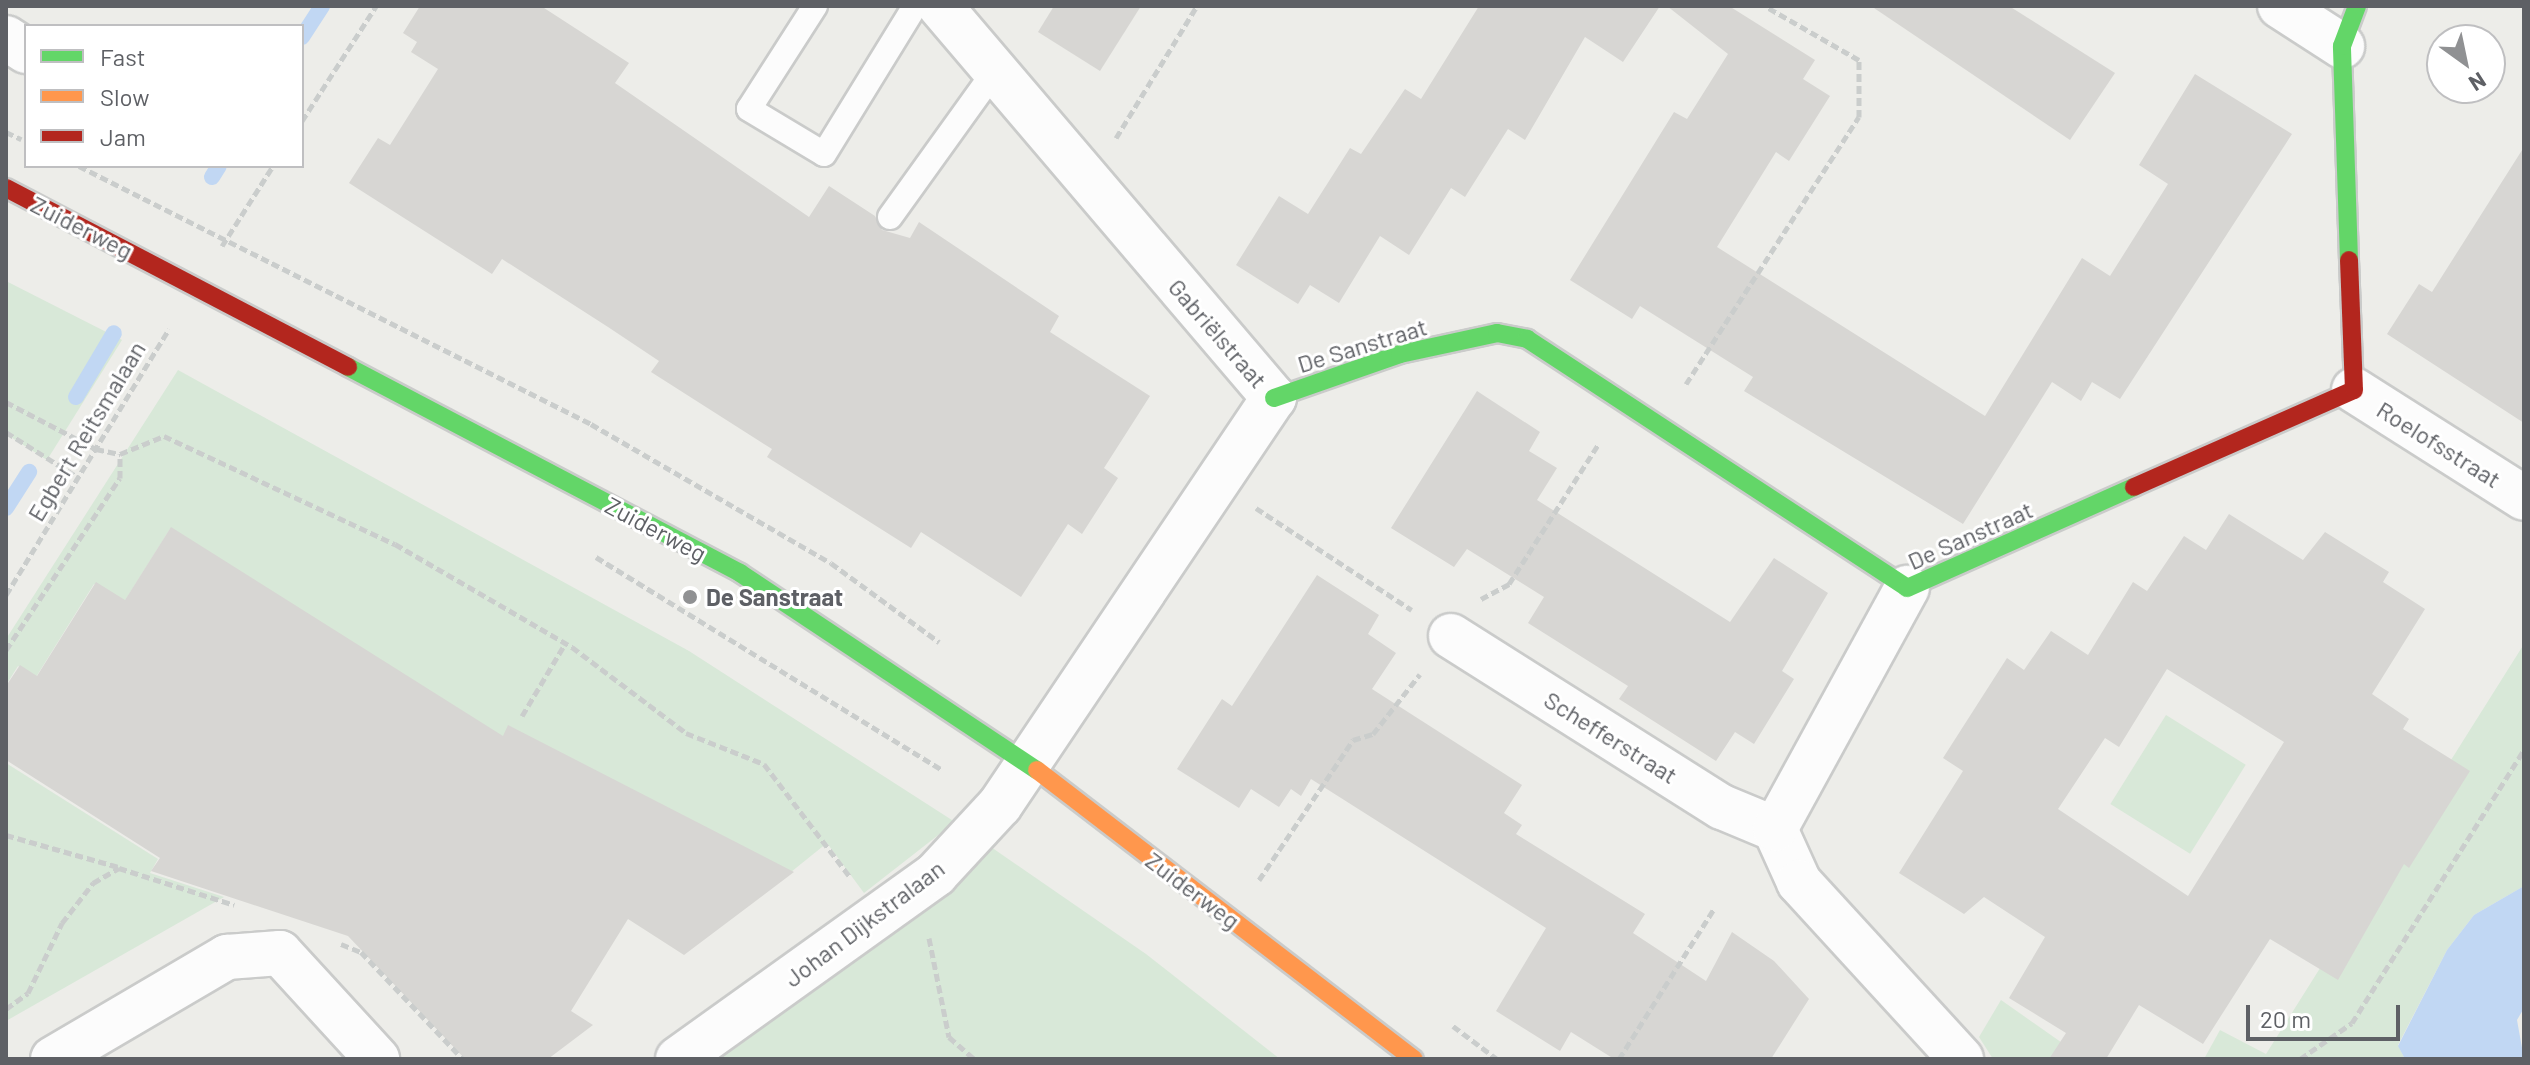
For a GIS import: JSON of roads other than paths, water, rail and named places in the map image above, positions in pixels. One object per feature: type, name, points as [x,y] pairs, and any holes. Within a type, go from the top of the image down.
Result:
[{"type":"street","name":"Gabriëlstraat","points":[[940,6],[1274,398],[1030,765]]},
{"type":"street","points":[[2280,6],[2342,46]]},
{"type":"street","points":[[2354,390],[2342,46],[2357,6]]},
{"type":"street","points":[[6,38],[24,50]]},
{"type":"street","name":"Zuiderweg","points":[[6,188],[740,573],[1030,765],[1414,1059]]},
{"type":"street","name":"De Sanstraat","points":[[1274,398],[1400,354],[1497,333],[1527,339],[1907,588],[2354,390]]},
{"type":"street","name":"Roelofsstraat","points":[[2354,390],[2524,498]]},
{"type":"street","points":[[1907,588],[1775,829],[1799,882],[1961,1059]]},
{"type":"street","name":"Schefferstraat","points":[[1451,636],[1722,807],[1775,829]]},
{"type":"street","name":"Johan Dijkstralaan","points":[[678,1059],[936,874],[1000,805],[1030,765]]},
{"type":"street","points":[[53,1059],[227,957],[280,953],[377,1059]]},
{"type":"lane","points":[[804,10],[749,109],[824,154],[915,6]]},
{"type":"lane","points":[[890,217],[995,71]]},
{"type":"water","points":[[2524,886],[2524,1008],[2517,1020],[2524,1059],[2405,1059],[2398,1046],[2447,950],[2474,915]]},
{"type":"waterway","points":[[304,34],[322,6]]},
{"type":"waterway","points":[[212,177],[218,168]]},
{"type":"waterway","points":[[76,397],[114,333]]},
{"type":"waterway","points":[[6,508],[29,472]]},
{"type":"place","name":"De Sanstraat","points":[[690,597]]}]
